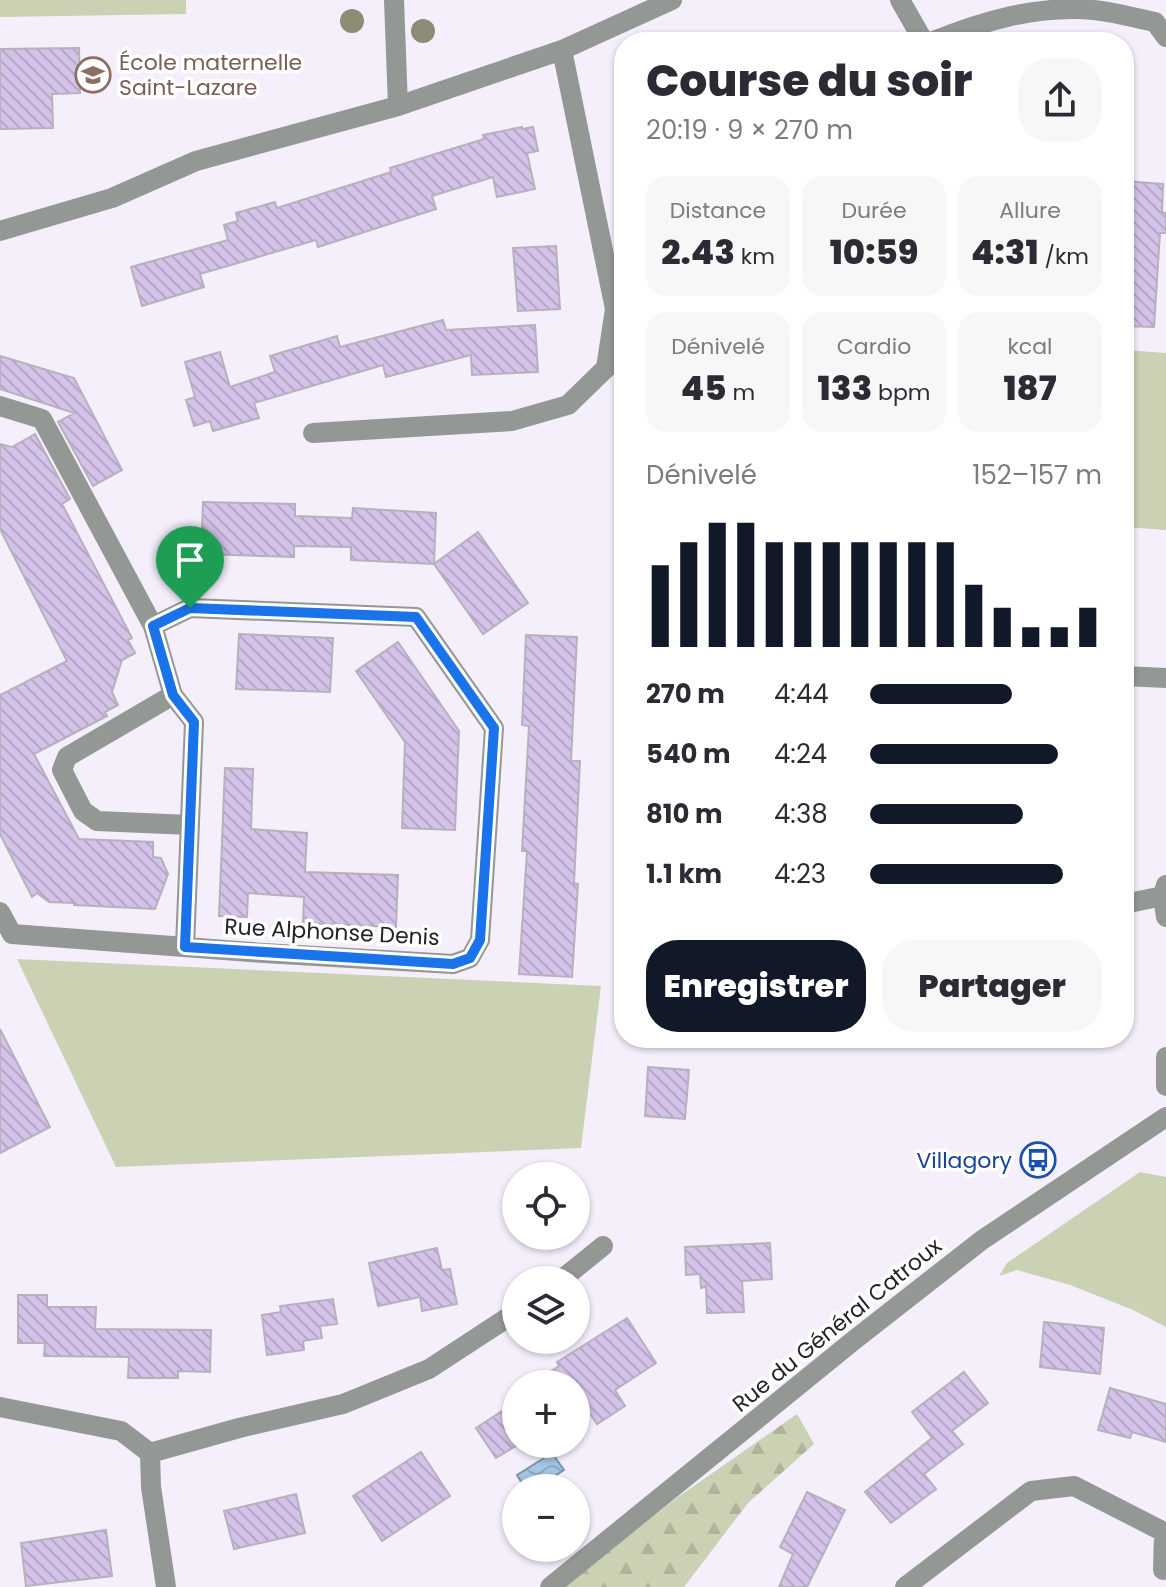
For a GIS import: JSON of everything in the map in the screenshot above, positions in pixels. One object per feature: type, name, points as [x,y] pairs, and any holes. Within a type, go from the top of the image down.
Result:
[{"type":"street","points":[[394,0],[398,106]]},
{"type":"street","points":[[0,231],[112,198],[196,161],[398,106],[562,50],[672,0]]},
{"type":"street","points":[[900,0],[918,32]]},
{"type":"street","points":[[955,32],[1022,12],[1093,10],[1155,22],[1166,37]]},
{"type":"street","points":[[562,50],[614,304]]},
{"type":"street","points":[[313,433],[512,421],[568,405],[606,368],[614,316]]},
{"type":"street","points":[[0,406],[42,419],[153,626],[173,695],[194,722],[185,947]]},
{"type":"street","name":"Rue Alphonse Denis","points":[[0,912],[12,934],[453,964],[470,958],[480,940],[494,728],[416,617],[190,608],[153,626]]},
{"type":"street","points":[[1134,676],[1166,678]]},
{"type":"street","points":[[173,695],[67,757],[62,770],[83,811],[97,821],[190,825]]},
{"type":"street","points":[[1134,900],[1164,890],[1166,917]]},
{"type":"street","points":[[1166,1057],[1166,1086]]},
{"type":"street","name":"Rue du Général Catroux","points":[[550,1587],[982,1240],[1166,1117]]},
{"type":"street","points":[[578,1266],[603,1246]]},
{"type":"street","points":[[150,1453],[343,1404],[429,1369],[502,1321]]},
{"type":"street","points":[[0,1407],[121,1431],[150,1453]]},
{"type":"street","points":[[150,1453],[151,1487],[166,1587]]},
{"type":"street","points":[[905,1587],[1031,1491],[1074,1486],[1165,1533],[1163,1570]]},
{"type":"green space","points":[[0,0],[186,0],[186,14],[0,17]]},
{"type":"green space","points":[[1134,351],[1166,353],[1166,530],[1134,528]]},
{"type":"green space","points":[[17,959],[601,986],[581,1148],[116,1167]]},
{"type":"green space","points":[[1140,1172],[1166,1177],[1166,1327],[1070,1285],[1017,1270],[999,1276],[1007,1263]]},
{"type":"green space","points":[[797,1414],[814,1444],[748,1503],[684,1587],[562,1587],[678,1497]]},
{"type":"water","points":[[544,1458],[556,1458],[564,1470],[558,1474],[519,1474]]},
{"type":"building","name":"École maternelle Saint-Lazare","points":[[79,48],[80,93],[52,94],[53,128],[0,129],[0,49]]},
{"type":"building","points":[[533,127],[538,151],[527,153],[535,189],[497,197],[493,177],[432,196],[436,209],[318,247],[316,240],[200,274],[204,287],[142,306],[131,267],[228,240],[224,225],[238,221],[236,213],[275,202],[277,208],[391,172],[390,168],[484,139],[483,135]]},
{"type":"building","points":[[1134,182],[1163,184],[1162,212],[1166,213],[1166,233],[1160,233],[1154,327],[1134,326]]},
{"type":"building","points":[[556,246],[560,309],[518,311],[513,248]]},
{"type":"building","points":[[443,320],[446,330],[535,325],[538,372],[472,375],[471,355],[386,377],[383,365],[254,403],[259,418],[213,431],[210,421],[194,426],[186,400],[195,397],[185,362],[220,352],[230,387],[275,372],[270,356],[337,336],[340,347]]},
{"type":"building","points":[[0,356],[74,378],[122,470],[93,486],[58,422],[74,413],[0,389]]},
{"type":"building","points":[[35,434],[70,499],[62,504],[132,638],[128,640],[135,653],[122,660],[112,692],[118,705],[105,712],[107,716],[34,754],[79,839],[153,842],[153,857],[161,858],[168,874],[155,909],[49,902],[37,893],[32,897],[0,834],[0,695],[67,661],[0,529],[0,444],[12,447]]},
{"type":"building","points":[[203,502],[295,504],[295,516],[352,518],[353,508],[436,513],[434,564],[351,560],[351,547],[294,546],[294,557],[201,554]]},
{"type":"building","points":[[478,532],[528,603],[483,634],[434,564]]},
{"type":"building","points":[[239,634],[333,638],[330,692],[236,689]]},
{"type":"building","points":[[526,635],[577,637],[571,761],[580,761],[574,883],[578,884],[572,977],[519,974],[527,851],[522,851],[529,726],[522,725]]},
{"type":"building","points":[[398,642],[459,731],[455,830],[402,828],[405,742],[356,671]]},
{"type":"building","points":[[225,768],[253,769],[251,829],[307,833],[305,872],[398,875],[396,927],[303,923],[304,897],[248,893],[247,917],[219,916]]},
{"type":"building","points":[[0,1029],[50,1127],[0,1153]]},
{"type":"building","points":[[648,1067],[689,1070],[685,1119],[645,1116]]},
{"type":"building","points":[[770,1243],[772,1279],[742,1281],[744,1312],[707,1313],[706,1286],[701,1288],[700,1274],[686,1275],[685,1247]]},
{"type":"building","points":[[437,1248],[442,1270],[450,1269],[457,1304],[422,1311],[420,1297],[378,1306],[369,1263]]},
{"type":"building","points":[[18,1295],[47,1295],[47,1307],[96,1307],[95,1329],[211,1330],[210,1372],[178,1371],[178,1378],[128,1378],[129,1357],[44,1356],[45,1343],[18,1343]]},
{"type":"building","points":[[333,1299],[337,1324],[320,1326],[322,1338],[303,1341],[304,1350],[267,1355],[262,1315],[281,1312],[280,1306]]},
{"type":"building","points":[[627,1318],[656,1363],[615,1390],[625,1406],[597,1424],[590,1413],[590,1370],[553,1370],[559,1366],[557,1362],[570,1354],[590,1354],[590,1341]]},
{"type":"building","points":[[1044,1322],[1104,1328],[1100,1374],[1040,1367]]},
{"type":"building","points":[[964,1372],[988,1403],[952,1431],[963,1444],[924,1474],[936,1489],[891,1523],[865,1492],[932,1438],[912,1412]]},
{"type":"building","points":[[1110,1388],[1166,1404],[1166,1442],[1132,1432],[1130,1438],[1098,1430]]},
{"type":"building","points":[[502,1411],[502,1454],[496,1458],[476,1428]]},
{"type":"building","points":[[421,1452],[450,1496],[382,1541],[353,1496]]},
{"type":"building","points":[[807,1492],[845,1510],[807,1587],[779,1587],[793,1554],[780,1547]]},
{"type":"building","points":[[296,1494],[305,1533],[234,1549],[224,1511]]},
{"type":"building","points":[[106,1530],[112,1576],[26,1586],[21,1543]]},
{"type":"place","name":"École maternelle Saint-Lazare","points":[[93,75]]},
{"type":"place","name":"Villagory","points":[[1038,1160]]},
{"type":"route","points":[[190,608],[416,617],[494,728],[480,940],[470,958],[453,964],[185,947],[194,722],[173,695],[153,626],[190,608]]}]
